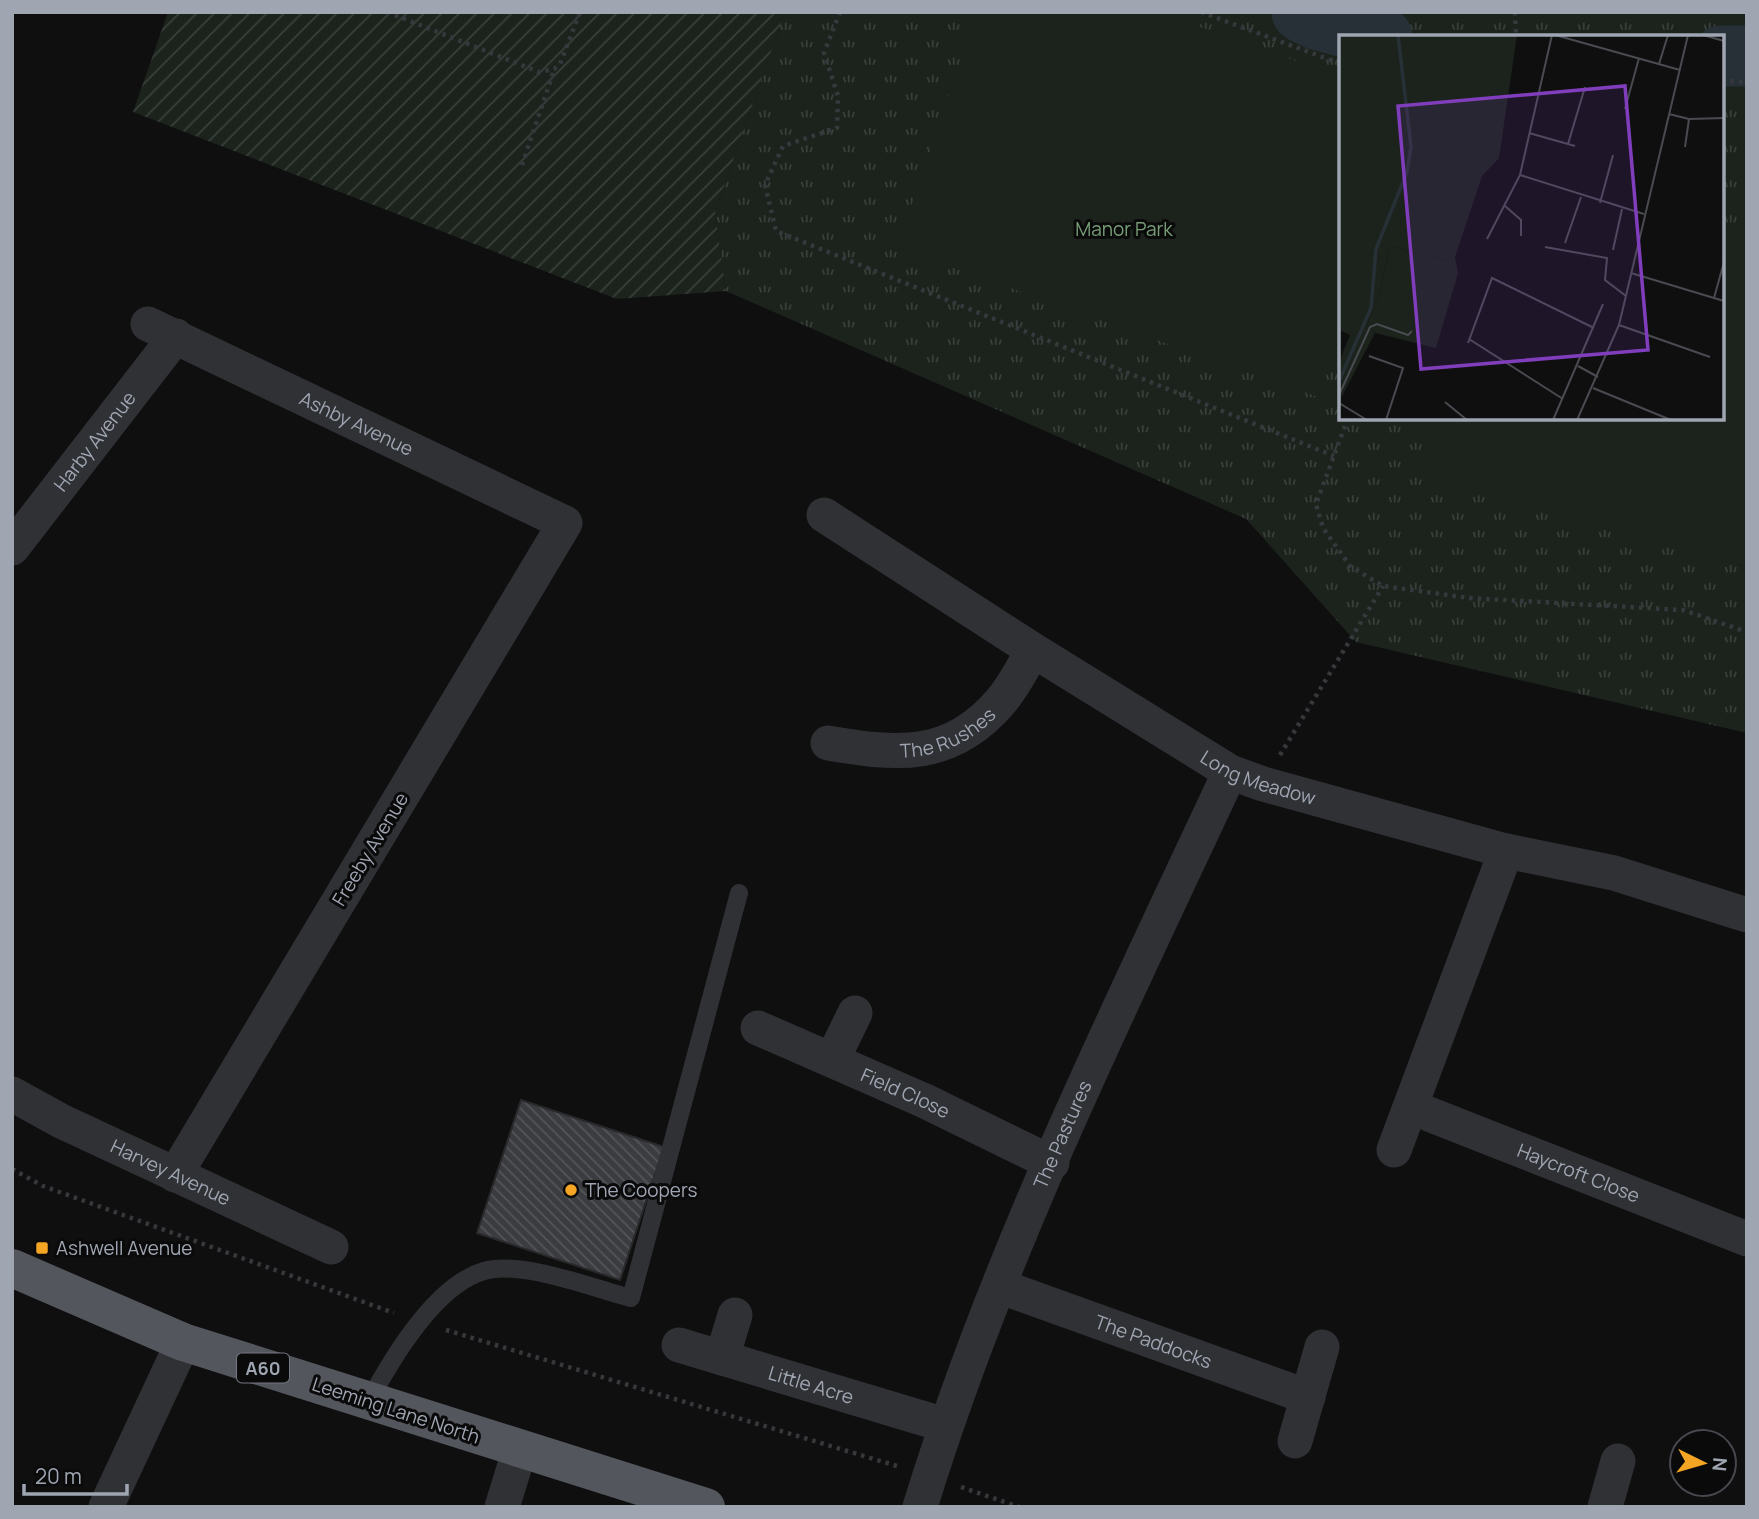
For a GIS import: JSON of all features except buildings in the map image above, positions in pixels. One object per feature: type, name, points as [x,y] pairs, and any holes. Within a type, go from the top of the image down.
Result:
[{"type":"highway","name":"Leeming Lane North","points":[[12,1268],[183,1342],[706,1507]]},
{"type":"street","name":"Ashby Avenue","points":[[162,330],[565,523]]},
{"type":"street","name":"Harby Avenue","points":[[12,548],[162,330]]},
{"type":"street","name":"Long Meadow","points":[[824,515],[1033,650],[1230,772],[1263,784],[1506,851],[1614,873],[1747,915]]},
{"type":"street","name":"Freeby Avenue","points":[[175,1175],[565,523]]},
{"type":"street","name":"The Rushes","points":[[828,743],[883,752],[934,748],[977,726],[1003,699],[1033,650]]},
{"type":"street","name":"The Pastures","points":[[924,1491],[945,1425],[999,1286],[1230,772]]},
{"type":"street","points":[[1394,1150],[1506,851]]},
{"type":"street","points":[[832,1060],[855,1013]]},
{"type":"street","name":"Field Close","points":[[758,1028],[925,1101],[1052,1163]]},
{"type":"street","name":"Harvey Avenue","points":[[12,1094],[61,1122],[331,1247]]},
{"type":"street","name":"Haycroft Close","points":[[1411,1107],[1747,1239]]},
{"type":"street","name":"The Paddocks","points":[[999,1286],[1308,1397]]},
{"type":"street","points":[[722,1358],[735,1315]]},
{"type":"street","points":[[106,1507],[183,1342]]},
{"type":"street","name":"Little Acre","points":[[679,1345],[945,1425]]},
{"type":"street","points":[[1295,1441],[1322,1347]]},
{"type":"street","points":[[502,1507],[520,1449]]},
{"type":"street","points":[[1608,1506],[1618,1461]]},
{"type":"lane","points":[[369,1401],[393,1357],[419,1322],[459,1286],[483,1271],[508,1269],[631,1298],[739,893]]},
{"type":"path","points":[[387,12],[539,72],[555,69]]},
{"type":"path","points":[[522,165],[555,69],[566,52],[580,12]]},
{"type":"path","points":[[840,12],[824,53],[838,96],[837,128],[783,146],[765,185],[776,231],[1334,456]]},
{"type":"path","points":[[1201,12],[1339,63]]},
{"type":"path","points":[[1515,12],[1516,35]]},
{"type":"path","points":[[1724,81],[1747,82]]},
{"type":"path","points":[[1347,420],[1316,504],[1323,528],[1350,566],[1383,586],[1468,598],[1683,610],[1747,632]]},
{"type":"path","points":[[1263,784],[1383,586]]},
{"type":"path","points":[[12,1169],[43,1186],[419,1322],[924,1491],[1019,1507]]},
{"type":"green space","points":[[168,12],[785,12],[715,212],[726,291],[617,299],[133,112]]},
{"type":"green space","name":"Manor Park","points":[[785,12],[1747,12],[1747,733],[1356,642],[1246,519],[726,291],[715,212]]},
{"type":"green space","points":[[977,12],[1158,12],[1339,76],[1339,341],[1318,397],[897,248]]},
{"type":"green space","points":[[1724,226],[1747,232],[1747,567],[1416,475],[1430,420],[1724,420]]},
{"type":"waterway","points":[[1302,12],[1316,19],[1375,35]]},
{"type":"waterway","points":[[1724,56],[1747,56]]},
{"type":"place","name":"The Coopers","points":[[571,1190]]},
{"type":"place","name":"Ashwell Avenue","points":[[42,1248]]}]
